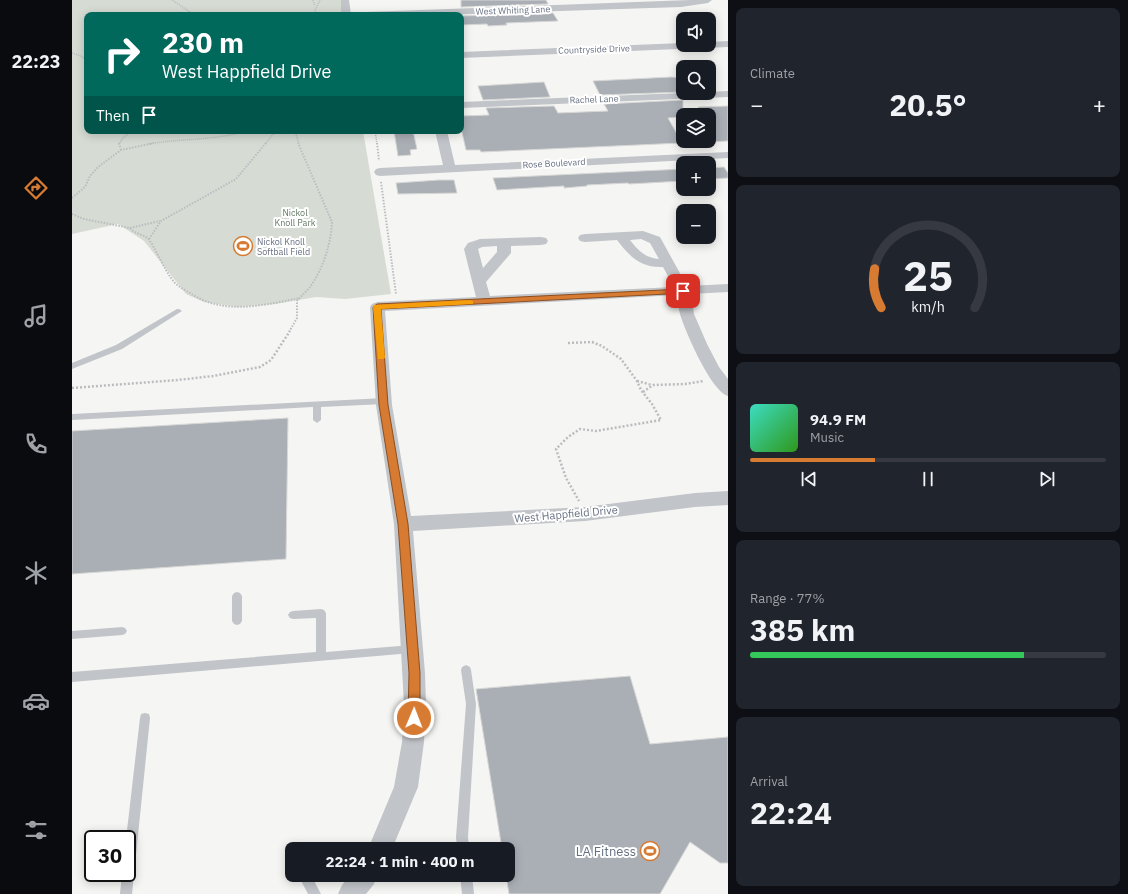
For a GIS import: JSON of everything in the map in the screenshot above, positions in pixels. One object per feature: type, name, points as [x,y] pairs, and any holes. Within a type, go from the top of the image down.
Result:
[{"type":"street","points":[[345,0],[346,12]]},
{"type":"street","name":"West Whiting Lane","points":[[451,12],[681,4],[708,0]]},
{"type":"street","name":"Countryside Drive","points":[[464,55],[728,44]]},
{"type":"street","name":"Rachel Lane","points":[[464,105],[728,94]]},
{"type":"street","points":[[442,134],[450,168]]},
{"type":"street","name":"Rose Boulevard","points":[[380,172],[728,155]]},
{"type":"street","points":[[585,238],[642,235],[655,240],[683,291],[687,314],[699,344],[719,378],[728,390]]},
{"type":"street","points":[[621,236],[643,260],[649,263],[667,263]]},
{"type":"street","points":[[484,302],[471,250],[473,246],[480,243],[541,241]]},
{"type":"street","points":[[479,281],[504,253],[504,242]]},
{"type":"street","points":[[383,842],[406,787],[413,742],[415,705],[403,524],[384,401],[377,307],[728,288]]},
{"type":"street","name":"West Happfield Drive","points":[[403,524],[585,514],[695,500],[728,498]]},
{"type":"lane","points":[[72,366],[119,348],[179,311]]},
{"type":"lane","points":[[72,417],[384,401]]},
{"type":"lane","points":[[317,404],[317,420]]},
{"type":"lane","points":[[237,596],[237,621]]},
{"type":"lane","points":[[293,615],[321,613],[321,656]]},
{"type":"lane","points":[[72,635],[122,631]]},
{"type":"lane","points":[[72,678],[412,649]]},
{"type":"lane","points":[[462,842],[471,704],[466,670]]},
{"type":"lane","points":[[126,894],[145,718]]},
{"type":"lane","points":[[308,882],[315,894]]},
{"type":"lane","points":[[467,882],[468,894]]},
{"type":"path","points":[[172,0],[190,12]]},
{"type":"path","points":[[313,0],[316,6]]},
{"type":"path","points":[[314,12],[320,0]]},
{"type":"path","points":[[72,53],[84,58]]},
{"type":"path","points":[[121,150],[119,144],[128,134]]},
{"type":"path","points":[[72,198],[85,187],[90,176],[98,167],[121,150],[166,141],[236,134]]},
{"type":"path","points":[[72,214],[130,228],[161,221],[236,179],[274,134]]},
{"type":"path","points":[[72,388],[213,376],[260,367],[271,360],[297,318],[297,301],[311,286],[317,274],[330,244],[333,227],[299,146],[296,134]]},
{"type":"path","points":[[375,134],[396,294],[399,306]]},
{"type":"path","points":[[149,239],[161,221]]},
{"type":"path","points":[[130,228],[133,232],[149,239],[162,266],[176,284],[197,298],[211,304],[242,308],[300,298]]},
{"type":"path","points":[[568,343],[592,342],[602,346],[621,359],[637,381],[661,420],[596,431],[580,429],[568,437],[556,449],[566,478],[580,502]]},
{"type":"path","points":[[637,381],[653,385],[685,384],[719,378]]},
{"type":"path","points":[[643,392],[653,385]]},
{"type":"green space","name":"Nickol Knoll Park","points":[[72,0],[342,0],[344,12],[84,12],[84,134],[364,134],[391,294],[345,299],[316,297],[276,304],[237,307],[204,302],[186,294],[144,241],[118,224],[72,234]]},
{"type":"building","points":[[461,0],[546,0],[548,4],[461,7]]},
{"type":"building","points":[[553,13],[558,21],[506,23],[507,25],[488,26],[487,24],[464,25],[464,16]]},
{"type":"building","points":[[676,77],[676,92],[600,95],[593,81]]},
{"type":"building","points":[[544,82],[550,97],[483,100],[478,86]]},
{"type":"building","points":[[683,100],[683,108],[676,108],[676,117],[668,118],[676,132],[676,143],[481,152],[480,150],[466,150],[462,134],[464,134],[464,116],[489,115],[486,108],[554,106],[558,113],[608,111],[604,104]]},
{"type":"building","points":[[728,106],[728,141],[716,142],[716,108],[698,107]]},
{"type":"building","points":[[394,134],[414,134],[417,149],[410,150],[411,155],[398,156]]},
{"type":"building","points":[[724,167],[728,173],[728,178],[716,179],[716,168]]},
{"type":"building","points":[[676,169],[676,181],[587,185],[564,188],[564,186],[497,190],[493,178]]},
{"type":"building","points":[[454,180],[457,193],[398,194],[396,183]]},
{"type":"building","points":[[288,418],[286,559],[72,574],[72,431]]},
{"type":"building","points":[[630,676],[650,744],[728,737],[728,863],[720,863],[690,842],[660,894],[509,894],[507,882],[515,882],[515,842],[501,842],[476,689]]},
{"type":"slow traffic","points":[[381,358],[377,307],[470,302]]},
{"type":"place","name":"Nickol Knoll Softball Field","points":[[243,246]]},
{"type":"place","name":"LA Fitness","points":[[650,851]]},
{"type":"route","points":[[414,718],[414,673],[403,524],[384,405],[377,307],[683,291]]}]
